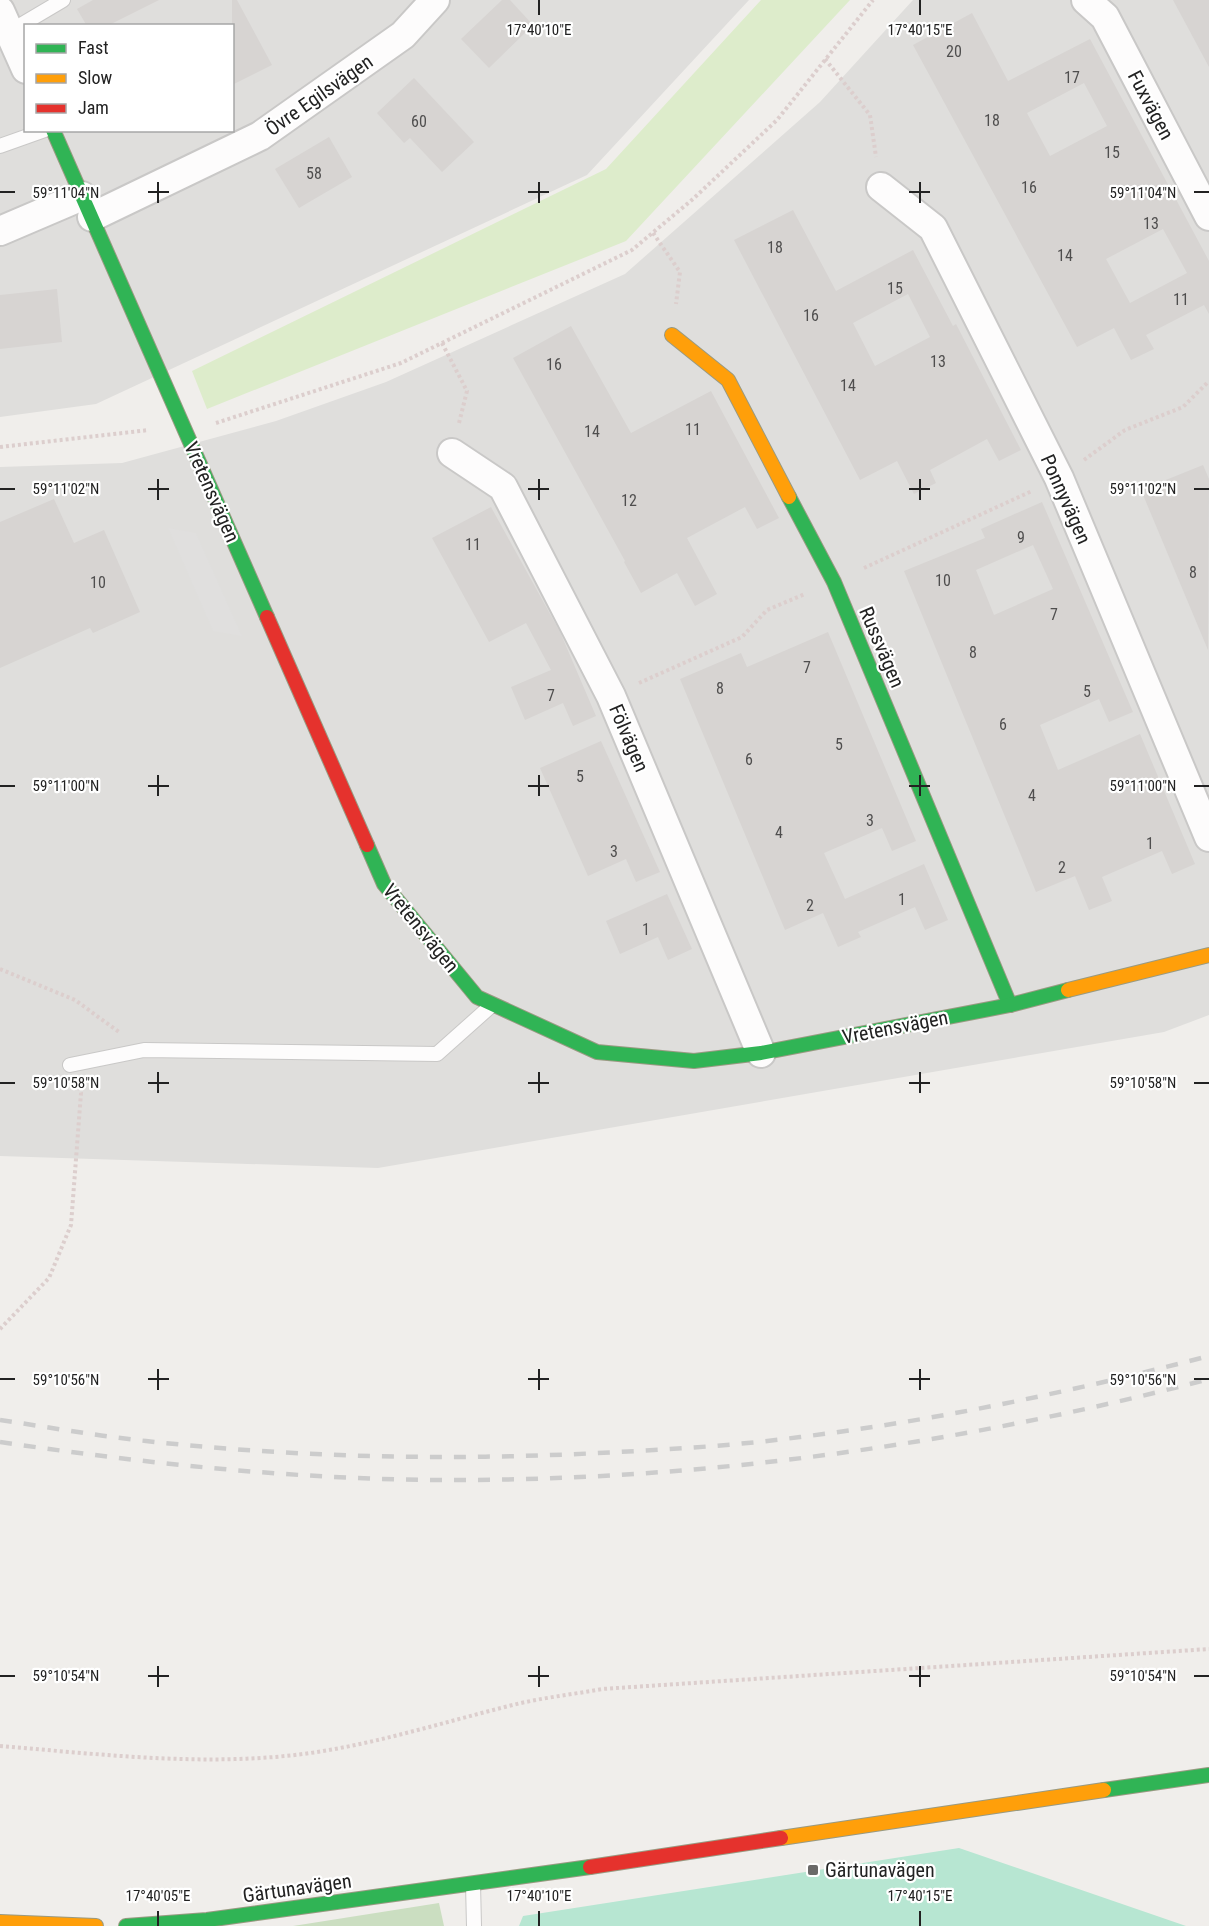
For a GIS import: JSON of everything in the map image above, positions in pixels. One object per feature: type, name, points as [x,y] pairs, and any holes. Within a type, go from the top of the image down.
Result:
[{"type":"street","name":"Övre Egilsvägen","points":[[0,231],[87,207],[260,136],[403,35],[435,0]]},
{"type":"street","name":"Fuxvägen","points":[[1086,0],[1105,17],[1209,216]]},
{"type":"street","points":[[5,22],[24,65]]},
{"type":"street","name":"Vretensvägen","points":[[54,132],[384,884],[477,997],[597,1052],[694,1061],[761,1053],[1010,1005],[1209,955]]},
{"type":"street","name":"Ponnyvägen","points":[[881,187],[933,228],[1059,478],[1209,837]]},
{"type":"street","name":"Russvägen","points":[[672,335],[728,380],[834,582],[1010,1005]]},
{"type":"street","name":"Fölvägen","points":[[452,453],[502,487],[611,696],[761,1053]]},
{"type":"street","name":"Gärtunavägen","points":[[126,1926],[207,1920],[473,1884],[1209,1775]]},
{"type":"street","points":[[0,1922],[96,1926]]},
{"type":"lane","points":[[5,22],[63,0]]},
{"type":"lane","points":[[0,146],[39,132]]},
{"type":"lane","points":[[70,1065],[144,1050],[437,1054],[493,1005]]},
{"type":"lane","points":[[473,1884],[474,1926]]},
{"type":"path","points":[[0,447],[214,423],[401,363],[632,250],[693,199],[777,120],[873,0]]},
{"type":"path","points":[[825,59],[870,115],[881,187]]},
{"type":"path","points":[[653,233],[680,272],[672,335]]},
{"type":"path","points":[[442,343],[467,391],[452,453]]},
{"type":"path","points":[[611,696],[742,636],[766,610],[834,582],[1059,478],[1125,430],[1183,407],[1209,381]]},
{"type":"path","points":[[0,969],[75,1000],[144,1050]]},
{"type":"path","points":[[0,1329],[49,1278],[71,1225],[81,1093],[70,1065]]},
{"type":"path","points":[[0,1746],[221,1760],[296,1755],[362,1744],[523,1703],[602,1689],[1209,1649]]},
{"type":"shaded area","points":[[0,0],[749,0],[587,175],[96,404],[0,417]]},
{"type":"shaded area","points":[[913,0],[1209,0],[1209,1015],[1164,1032],[378,1168],[0,1156],[0,467],[122,463],[276,421],[386,382],[625,274],[820,102]]},
{"type":"shaded area","points":[[168,528],[196,533],[242,636],[213,631]]},
{"type":"green space","points":[[761,0],[850,0],[626,241],[207,409],[192,371],[606,169]]},
{"type":"green space","points":[[959,1848],[1186,1926],[519,1926],[523,1916]]},
{"type":"green space","points":[[439,1903],[444,1926],[293,1926]]},
{"type":"building","points":[[93,0],[159,0],[111,24],[86,24],[77,9]]},
{"type":"building","points":[[232,0],[237,0],[272,65],[234,84],[234,24],[232,24]]},
{"type":"building","points":[[502,0],[510,0],[533,25],[489,68],[461,39]]},
{"type":"building","points":[[1173,0],[1209,0],[1209,67]]},
{"type":"building","points":[[972,13],[1008,81],[1090,39],[1209,261],[1209,314],[1204,305],[1146,335],[1154,349],[1131,360],[1114,328],[1077,347],[913,45]],"holes":[[[1084,83],[1107,126],[1050,156],[1027,113]],[[1163,229],[1187,273],[1130,303],[1106,259]]]},
{"type":"building","points":[[414,78],[474,142],[442,172],[410,138],[404,143],[377,113]]},
{"type":"building","points":[[329,137],[352,177],[299,208],[275,169]]},
{"type":"building","points":[[793,210],[836,291],[913,250],[953,326],[956,324],[1021,450],[999,461],[987,439],[930,470],[936,483],[914,494],[897,461],[860,480],[734,240]],"holes":[[[908,294],[930,337],[875,366],[853,323]]]},
{"type":"building","points":[[57,289],[62,342],[0,349],[0,295]]},
{"type":"building","points":[[571,326],[631,433],[711,391],[779,518],[757,529],[745,507],[687,538],[717,594],[695,606],[677,573],[641,593],[513,358]]},
{"type":"building","points":[[1203,465],[1209,479],[1208,650],[1141,490]]},
{"type":"building","points":[[54,499],[74,543],[104,530],[140,612],[93,633],[90,628],[0,668],[0,522]]},
{"type":"building","points":[[1042,502],[1133,712],[1109,722],[1099,699],[1040,725],[1058,770],[1140,734],[1195,864],[1172,874],[1162,851],[1102,877],[1112,901],[1089,910],[1075,876],[1036,892],[904,571],[985,538],[981,529]],"holes":[[[1033,545],[1053,589],[994,615],[976,570]]]},
{"type":"building","points":[[491,507],[560,632],[596,716],[573,726],[563,703],[525,720],[511,687],[551,670],[526,623],[489,642],[432,538]]},
{"type":"building","points":[[828,632],[916,841],[892,851],[882,828],[824,853],[845,899],[924,864],[948,920],[925,930],[915,907],[858,932],[861,937],[838,947],[823,913],[785,930],[680,679],[741,653],[747,667]]},
{"type":"building","points":[[601,741],[660,872],[636,882],[626,859],[588,876],[540,768]]},
{"type":"building","points":[[667,894],[692,949],[668,960],[658,937],[620,954],[606,921]]},
{"type":"railway","points":[[0,1420],[146,1441],[322,1454],[440,1457],[640,1451],[755,1442],[904,1422],[1057,1393],[1209,1356]]},
{"type":"railway","points":[[0,1442],[169,1464],[338,1477],[452,1480],[644,1473],[834,1454],[928,1440],[1116,1402],[1209,1379]]},
{"type":"traffic: fast","points":[[54,132],[267,617]]},
{"type":"traffic: fast","points":[[789,497],[834,582],[1010,1005]]},
{"type":"traffic: fast","points":[[367,845],[384,884],[477,997],[597,1052],[694,1061],[761,1053],[1010,1005],[1068,990]]},
{"type":"traffic: fast","points":[[1104,1790],[1209,1775]]},
{"type":"traffic: fast","points":[[126,1926],[207,1920],[590,1867]]},
{"type":"traffic: slow","points":[[672,335],[728,380],[789,497]]},
{"type":"traffic: slow","points":[[1068,990],[1209,955]]},
{"type":"traffic: slow","points":[[781,1838],[1104,1790]]},
{"type":"traffic: slow","points":[[0,1922],[96,1926]]},
{"type":"traffic: jam","points":[[267,617],[367,845]]},
{"type":"traffic: jam","points":[[590,1867],[781,1838]]},
{"type":"place","name":"Gärtunavägen","points":[[813,1870]]}]
